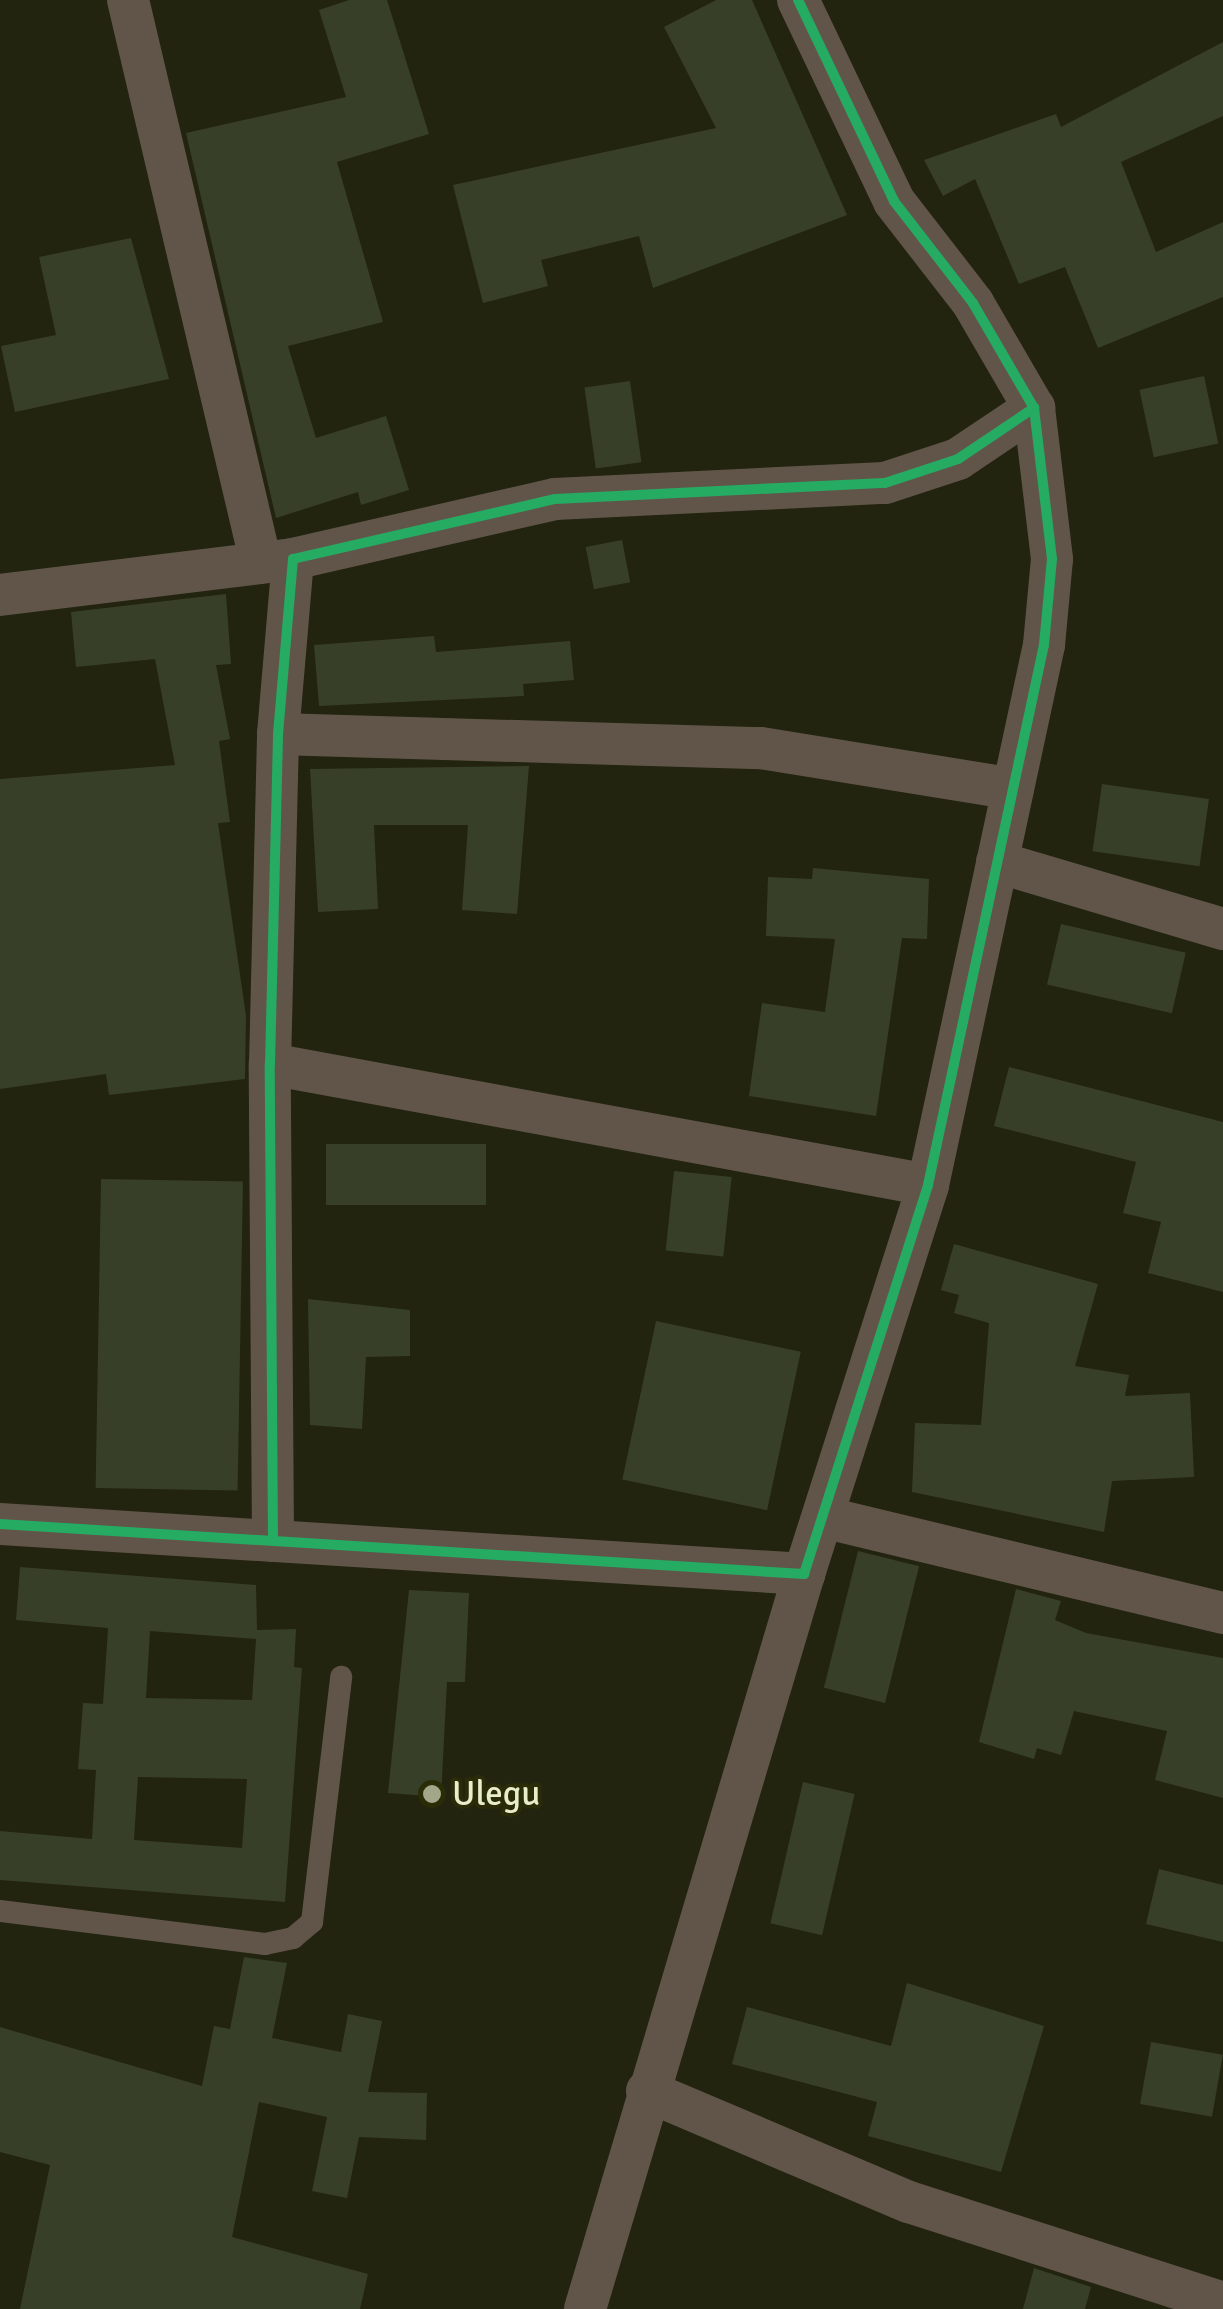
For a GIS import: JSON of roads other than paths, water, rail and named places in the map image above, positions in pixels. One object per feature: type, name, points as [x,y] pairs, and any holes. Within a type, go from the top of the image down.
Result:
[{"type":"street","points":[[128,0],[277,561],[278,734],[270,1064],[272,1541]]},
{"type":"street","points":[[585,2309],[646,2091],[928,1185],[1044,644],[1052,559],[1034,408],[974,303],[894,202],[798,0]]},
{"type":"street","points":[[0,594],[277,561],[555,499],[886,483],[958,459],[1034,408]]},
{"type":"street","points":[[278,734],[761,748],[1013,789]]},
{"type":"street","points":[[998,862],[1223,928]]},
{"type":"street","points":[[270,1064],[928,1185]]},
{"type":"street","points":[[823,1517],[1223,1613]]},
{"type":"street","points":[[0,1524],[804,1574]]},
{"type":"street","points":[[646,2091],[910,2202],[1223,2303]]},
{"type":"lane","points":[[0,1911],[265,1944],[293,1938],[312,1922],[341,1677]]},
{"type":"place","name":"Ulegu","points":[[432,1794]]}]
